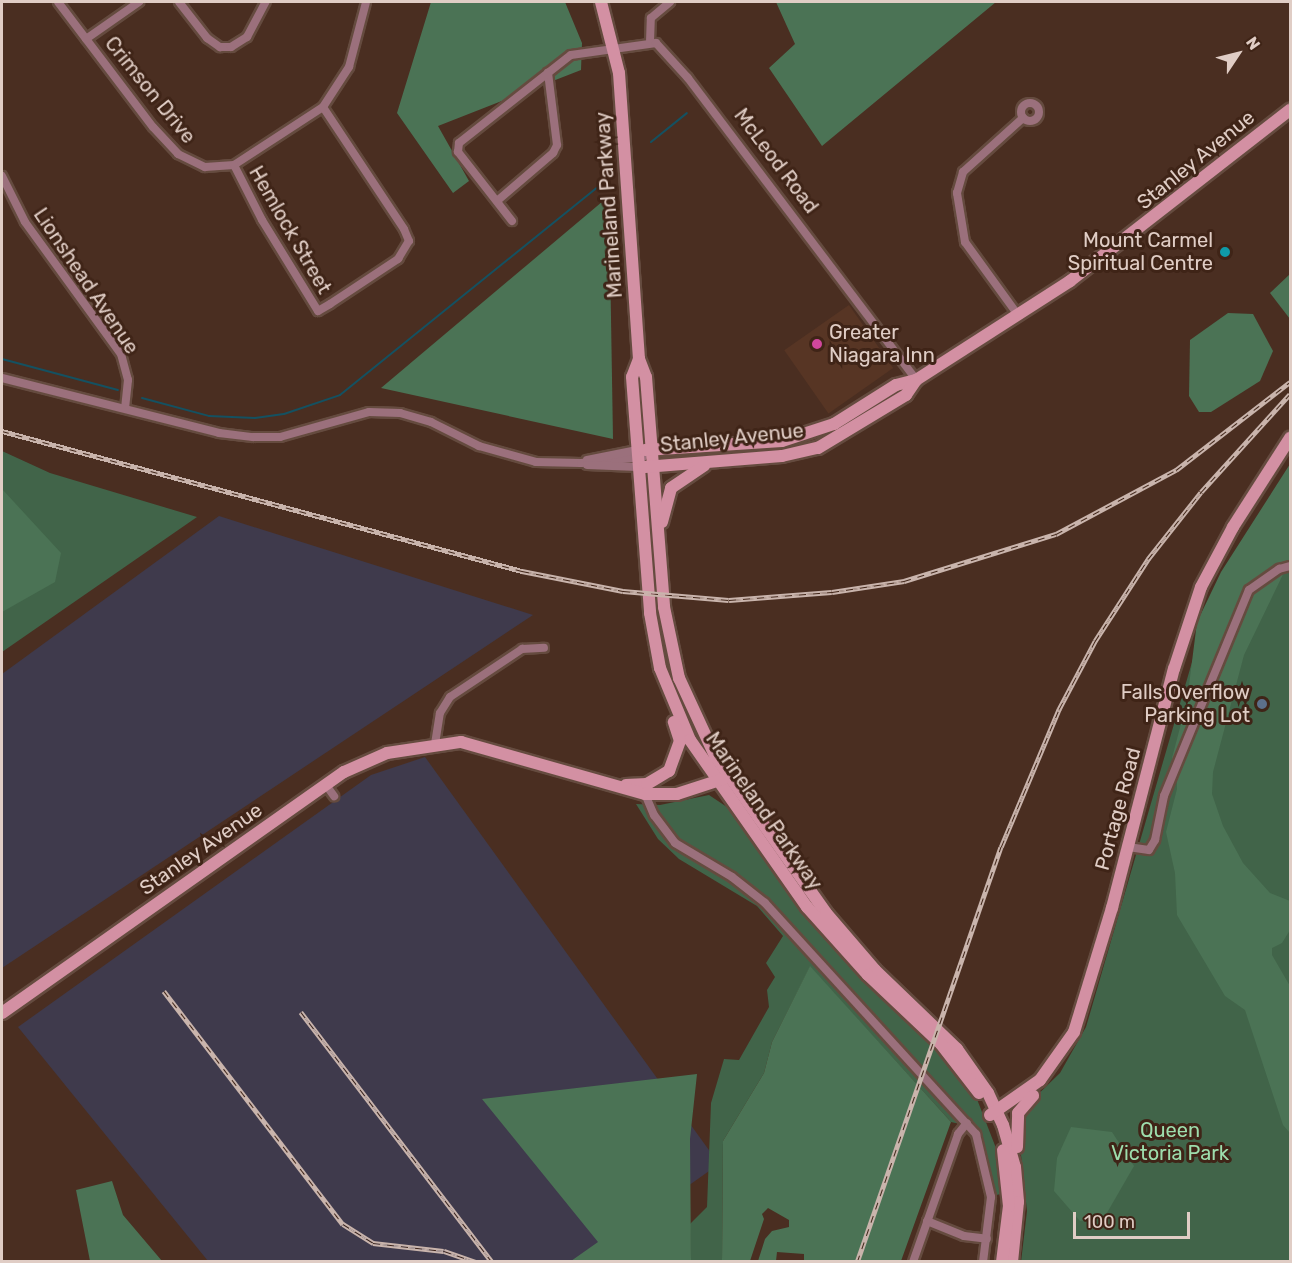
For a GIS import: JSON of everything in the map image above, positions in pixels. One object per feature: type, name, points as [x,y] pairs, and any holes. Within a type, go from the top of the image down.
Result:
[{"type":"main road","points":[[601,2],[615,49]]},
{"type":"main road","name":"Marineland Parkway","points":[[615,49],[639,359],[646,377],[668,629],[679,678],[704,737],[833,923],[966,1059],[994,1113]]},
{"type":"main road","name":"Stanley Avenue","points":[[637,458],[652,450],[801,438],[834,424],[896,385],[916,380],[1114,250],[1290,110]]},
{"type":"main road","name":"Marineland Parkway","points":[[639,359],[632,377],[650,614],[660,668],[673,703],[717,783],[807,907],[868,975],[951,1055],[994,1113]]},
{"type":"main road","name":"Stanley Avenue","points":[[637,458],[652,466],[715,462],[818,448],[906,395],[916,380]]},
{"type":"main road","name":"Portage Road","points":[[994,1113],[1035,1086],[1060,1057],[1080,1016],[1128,847],[1174,669],[1201,587],[1233,527],[1290,438]]},
{"type":"main road","points":[[659,544],[672,488],[690,472],[715,462]]},
{"type":"main road","points":[[612,785],[647,784],[658,780],[678,755],[681,741],[653,654],[650,614]]},
{"type":"main road","name":"Stanley Avenue","points":[[2,1013],[326,785],[387,753],[435,744],[461,742],[489,747],[645,794],[677,794],[717,783],[729,775]]},
{"type":"main road","points":[[1017,1262],[1024,1212],[1015,1134],[1017,1118],[1024,1104],[1059,1070],[1073,1047],[1090,1002],[1094,972]]},
{"type":"main road","points":[[994,1113],[1008,1185],[1002,1262]]},
{"type":"main road","points":[[994,1113],[1011,1149],[1017,1185],[1012,1262]]},
{"type":"street","name":"Crimson Drive","points":[[58,2],[178,154],[205,167],[234,165]]},
{"type":"street","points":[[86,39],[139,2]]},
{"type":"street","points":[[179,2],[207,38],[220,46],[231,47],[247,37],[266,2]]},
{"type":"street","points":[[234,165],[323,107],[350,67],[366,2]]},
{"type":"street","points":[[512,221],[458,147],[571,55],[650,42],[651,18],[670,2]]},
{"type":"street","name":"McLeod Road","points":[[650,42],[662,47],[675,62],[916,380]]},
{"type":"street","points":[[497,201],[553,153],[557,146],[548,73]]},
{"type":"street","name":"Hemlock Street","points":[[234,165],[262,220],[318,311],[398,259],[409,242],[404,229],[323,107]]},
{"type":"street","points":[[1018,315],[965,242],[957,193],[963,172],[1023,118]]},
{"type":"street","name":"Lionshead Avenue","points":[[2,176],[25,222],[121,354],[128,380],[125,408]]},
{"type":"street","points":[[2,378],[219,433],[253,438],[286,435],[350,415],[400,413],[509,455],[536,462],[581,463],[596,468],[637,458]]},
{"type":"street","points":[[581,463],[595,456],[637,458]]},
{"type":"street","points":[[1128,847],[1149,850],[1155,840],[1164,796],[1249,590],[1279,569],[1290,566]]},
{"type":"street","points":[[435,744],[440,713],[450,697],[522,649],[544,648]]},
{"type":"street","points":[[326,785],[334,796]]},
{"type":"street","points":[[645,794],[654,815],[675,843],[732,877],[765,903],[968,1123],[982,1150],[991,1197],[983,1262]]},
{"type":"street","points":[[913,1262],[958,1134],[968,1123]]},
{"type":"street","points":[[927,1221],[964,1236],[987,1239]]},
{"type":"shaded area","points":[[849,305],[893,368],[828,413],[784,350]]},
{"type":"shaded area","points":[[219,516],[533,615],[2,968],[2,674]]},
{"type":"shaded area","points":[[425,757],[719,1164],[582,1261],[208,1261],[18,1027],[371,775]]},
{"type":"green space","points":[[431,2],[565,2],[582,43],[581,70],[438,126],[469,181],[453,193],[397,113]]},
{"type":"green space","points":[[776,2],[996,2],[822,146],[769,68],[795,44]]},
{"type":"green space","points":[[609,196],[613,439],[381,388]]},
{"type":"green space","points":[[1290,274],[1290,319],[1270,293]]},
{"type":"green space","points":[[1228,313],[1253,314],[1273,351],[1260,381],[1211,412],[1199,412],[1189,396],[1190,340]]},
{"type":"green space","points":[[2,451],[50,473],[197,517],[2,652]]},
{"type":"green space","points":[[1290,464],[1290,560],[1244,655],[1213,772],[1212,794],[1223,826],[1243,863],[1270,893],[1290,901],[1290,930],[1282,943],[1272,948],[1272,955],[1290,986],[1290,1133],[1283,1125],[1245,1010],[1225,996],[1177,915],[1175,873],[1166,832],[1177,789],[1177,769],[1172,758],[1187,701],[1197,622],[1221,572]]},
{"type":"green space","name":"Queen Victoria Park","points":[[1290,467],[1290,1261],[1021,1262],[1027,1211],[1018,1127],[1028,1104],[1060,1073],[1086,1027],[1208,607]]},
{"type":"green space","points":[[2,489],[61,553],[55,582],[2,612]]},
{"type":"green space","points":[[709,795],[730,809],[786,887],[938,1046],[975,1094],[1001,1161],[1005,1193],[992,1196],[974,1127],[951,1122],[810,967],[772,1042],[764,1073],[723,1141],[722,1261],[691,1261],[690,1224],[707,1207],[711,1103],[724,1059],[739,1060],[769,1007],[767,990],[775,977],[766,963],[783,936],[757,906],[679,859],[658,839],[636,804],[660,805]]},
{"type":"green space","points":[[810,966],[951,1122],[901,1261],[804,1261],[804,1254],[777,1252],[776,1261],[758,1261],[765,1239],[772,1231],[789,1227],[789,1220],[768,1208],[762,1214],[764,1219],[750,1261],[722,1261],[723,1141],[764,1073],[772,1042]]},
{"type":"green space","points":[[697,1074],[690,1139],[691,1261],[571,1261],[598,1242],[482,1099]]},
{"type":"green space","points":[[1071,1127],[1112,1132],[1134,1166],[1104,1218],[1080,1221],[1054,1191],[1057,1158]]},
{"type":"green space","points":[[112,1181],[123,1215],[162,1261],[90,1261],[76,1190]]},
{"type":"waterway","points":[[651,142],[687,113]]},
{"type":"waterway","points":[[142,398],[209,416],[255,418],[284,414],[340,395],[600,185]]},
{"type":"waterway","points":[[2,359],[118,390]]},
{"type":"railway","points":[[2,431],[522,571],[623,591],[729,600],[832,592],[904,581],[1056,534],[1176,470],[1290,382]]},
{"type":"railway","points":[[857,1262],[1001,847],[1059,709],[1095,641],[1148,559],[1201,492],[1290,394]]},
{"type":"railway","points":[[164,991],[343,1224],[373,1243],[444,1251],[476,1262]]},
{"type":"railway","points":[[301,1012],[492,1262]]},
{"type":"place","name":"Mount Carmel Spiritual Centre","points":[[1225,252]]},
{"type":"place","name":"Greater Niagara Inn","points":[[817,344]]},
{"type":"place","name":"Falls Overflow Parking Lot","points":[[1262,704]]}]
